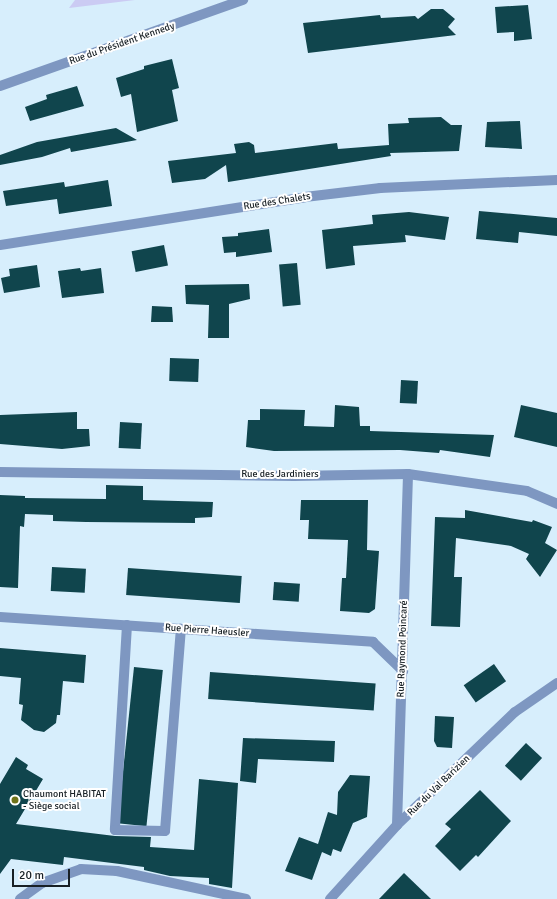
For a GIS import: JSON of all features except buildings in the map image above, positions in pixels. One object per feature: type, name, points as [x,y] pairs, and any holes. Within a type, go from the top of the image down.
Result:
[{"type":"street","name":"Rue du Président Kennedy","points":[[0,86],[243,0]]},
{"type":"street","name":"Rue des Chalets","points":[[0,245],[305,197],[380,188],[557,180]]},
{"type":"street","name":"Rue des Jardiniers","points":[[0,472],[294,476],[408,474],[527,491],[557,504]]},
{"type":"street","name":"Rue Raymond Poincaré","points":[[397,825],[408,474]]},
{"type":"street","name":"Rue Pierre Haeusler","points":[[0,617],[372,642],[403,671]]},
{"type":"street","points":[[127,625],[115,830],[165,831],[181,629]]},
{"type":"street","name":"Rue du Val Barizien","points":[[330,899],[397,825],[516,712],[557,683]]},
{"type":"street","points":[[20,899],[42,883],[81,868],[117,871],[246,899]]},
{"type":"shaded area","points":[[75,0],[135,0],[69,8]]},
{"type":"place","name":"Chaumont HABITAT - Siège social","points":[[15,800]]}]
